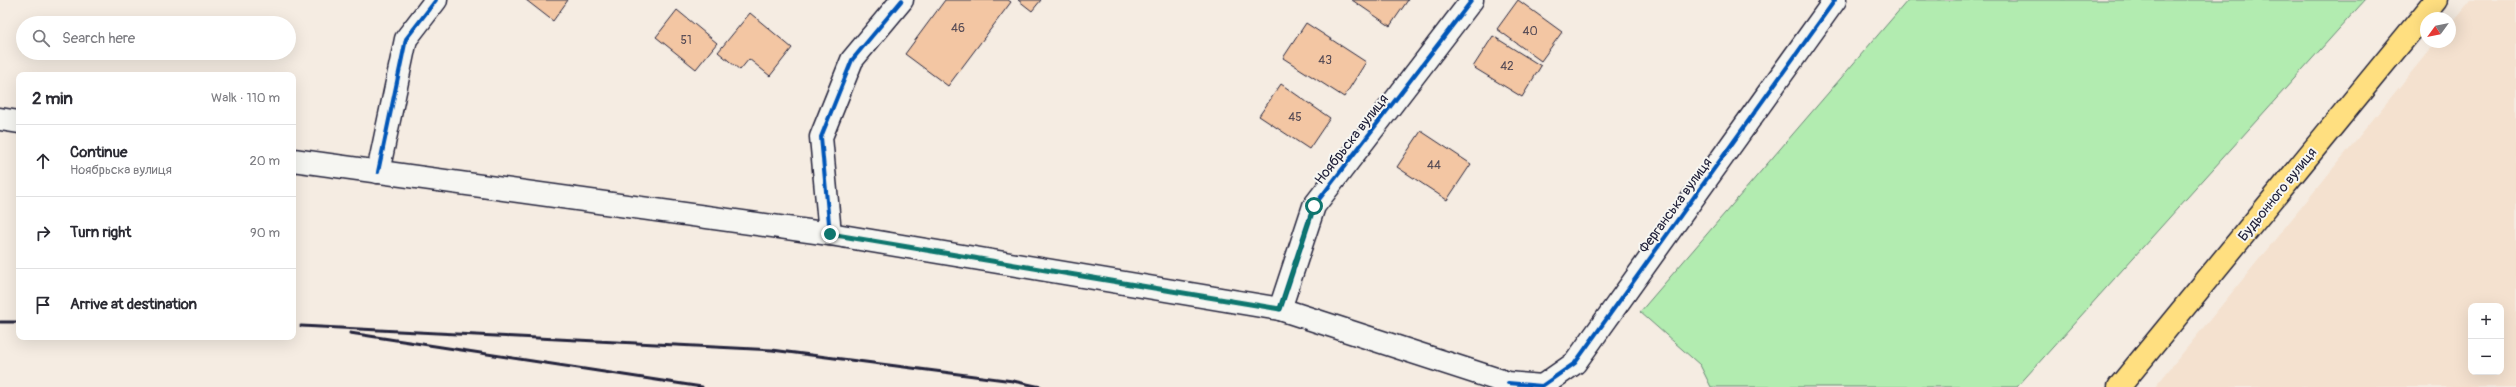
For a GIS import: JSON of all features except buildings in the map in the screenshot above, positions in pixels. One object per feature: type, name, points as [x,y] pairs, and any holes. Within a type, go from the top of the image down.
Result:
[{"type":"main road","name":"Будьонного вулиця","points":[[2119,387],[2436,0]]},
{"type":"street","points":[[378,172],[406,39],[436,0]]},
{"type":"street","points":[[830,234],[821,137],[852,60],[902,0]]},
{"type":"street","name":"Ноябрьска вулиця","points":[[1280,309],[1314,206],[1472,0]]},
{"type":"street","name":"Ферганська вулиця","points":[[296,160],[830,234],[1280,309],[1508,383],[1542,386],[1575,363],[1835,0]]},
{"type":"street","points":[[0,119],[16,122]]},
{"type":"shaded area","points":[[2471,0],[2516,0],[2516,387],[2155,387],[2431,48],[2456,48],[2456,18]]},
{"type":"green space","points":[[1908,0],[2365,0],[2017,387],[1711,387],[1700,365],[1640,312]]},
{"type":"railway","points":[[0,322],[16,322]]},
{"type":"railway","points":[[301,326],[772,350],[1013,381],[1041,387]]},
{"type":"railway","points":[[350,333],[702,387]]},
{"type":"cycle path","points":[[378,172],[406,39],[436,0]]},
{"type":"cycle path","points":[[830,234],[821,137],[852,60],[902,0]]},
{"type":"cycle path","points":[[1280,309],[1314,206],[1472,0]]},
{"type":"cycle path","points":[[1508,383],[1542,386],[1575,363],[1835,0]]},
{"type":"route","points":[[830,234],[1280,309],[1314,206]]}]
